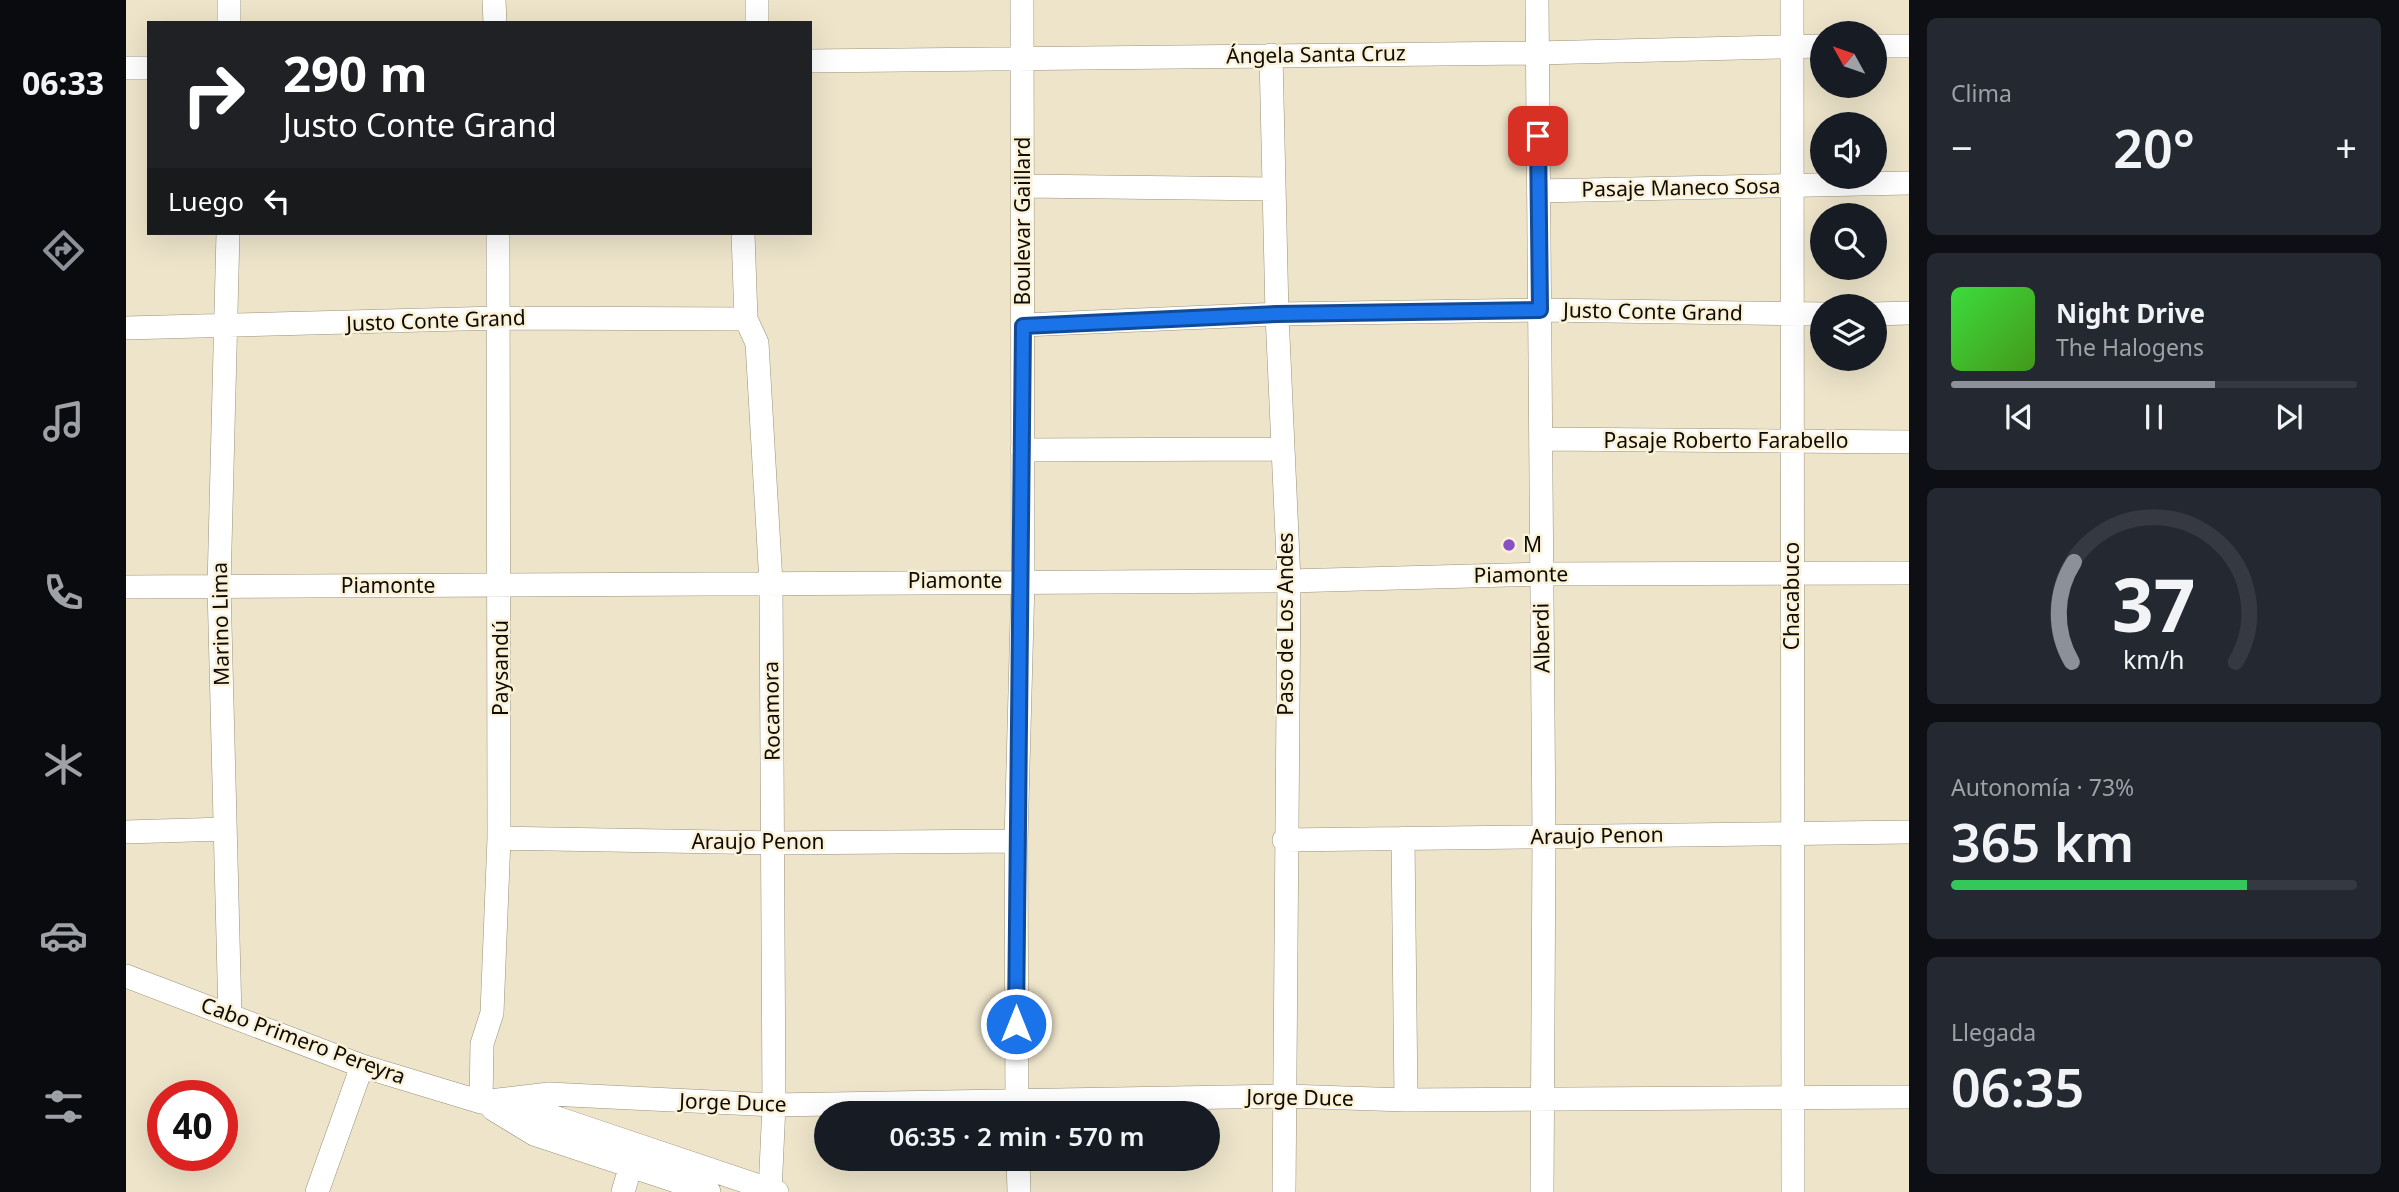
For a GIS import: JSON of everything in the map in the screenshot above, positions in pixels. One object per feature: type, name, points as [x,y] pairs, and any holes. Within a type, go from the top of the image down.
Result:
[{"type":"street","points":[[229,0],[229,21]]},
{"type":"street","points":[[494,0],[495,21]]},
{"type":"street","points":[[757,0],[757,21]]},
{"type":"street","name":"Boulevar Gaillard","points":[[1017,1101],[1016,841],[1023,581],[1022,0]]},
{"type":"street","name":"Alberdi","points":[[1537,0],[1544,837],[1542,1192]]},
{"type":"street","name":"Chacabuco","points":[[1792,0],[1793,1192]]},
{"type":"street","name":"Ángela Santa Cruz","points":[[812,61],[1537,53],[1810,46]]},
{"type":"street","points":[[1887,46],[1909,46]]},
{"type":"street","name":"Paso de Los Andes","points":[[1271,55],[1272,188],[1289,580],[1284,840],[1284,1192]]},
{"type":"street","points":[[126,68],[147,68]]},
{"type":"street","name":"Pasaje Maneco Sosa","points":[[1538,191],[1909,183]]},
{"type":"street","points":[[1024,186],[1272,188]]},
{"type":"street","name":"Marino Lima","points":[[228,235],[228,327],[219,586],[230,1016]]},
{"type":"street","name":"Paysandú","points":[[481,1102],[482,1044],[492,1013],[499,838],[501,586],[498,235]]},
{"type":"street","name":"Rocamora","points":[[743,235],[746,319],[757,343],[771,583],[774,1105],[772,1191]]},
{"type":"street","name":"Justo Conte Grand","points":[[1023,326],[1277,314],[1540,310],[1810,314]]},
{"type":"street","points":[[1887,314],[1909,313]]},
{"type":"street","name":"Justo Conte Grand","points":[[126,328],[499,318],[746,319]]},
{"type":"street","name":"Pasaje Roberto Farabello","points":[[1542,439],[1909,442]]},
{"type":"street","points":[[1022,450],[1283,449]]},
{"type":"street","name":"Piamonte","points":[[126,587],[1289,580],[1541,574],[1909,573]]},
{"type":"street","points":[[126,832],[225,829]]},
{"type":"street","name":"Araujo Penon","points":[[1284,840],[1909,832]]},
{"type":"street","name":"Araujo Penon","points":[[499,838],[773,843],[1016,841]]},
{"type":"street","points":[[1403,838],[1406,1100]]},
{"type":"street","name":"Cabo Primero Pereyra","points":[[126,976],[362,1066],[481,1102],[542,1113],[772,1191]]},
{"type":"street","points":[[317,1192],[362,1066]]},
{"type":"street","name":"Jorge Duce","points":[[481,1102],[549,1094],[814,1105]]},
{"type":"street","name":"Jorge Duce","points":[[1174,1101],[1286,1096],[1406,1100],[1542,1097],[1909,1097]]},
{"type":"street","name":"Cabo Primero Pereyra","points":[[481,1102],[534,1134],[709,1192]]},
{"type":"street","points":[[623,1192],[631,1166]]},
{"type":"street","points":[[1018,1171],[1019,1192]]},
{"type":"place","name":"M","points":[[1509,545]]},
{"type":"route","points":[[1016,1024],[1016,841],[1023,581],[1023,326],[1277,314],[1540,310],[1538,136]]}]
